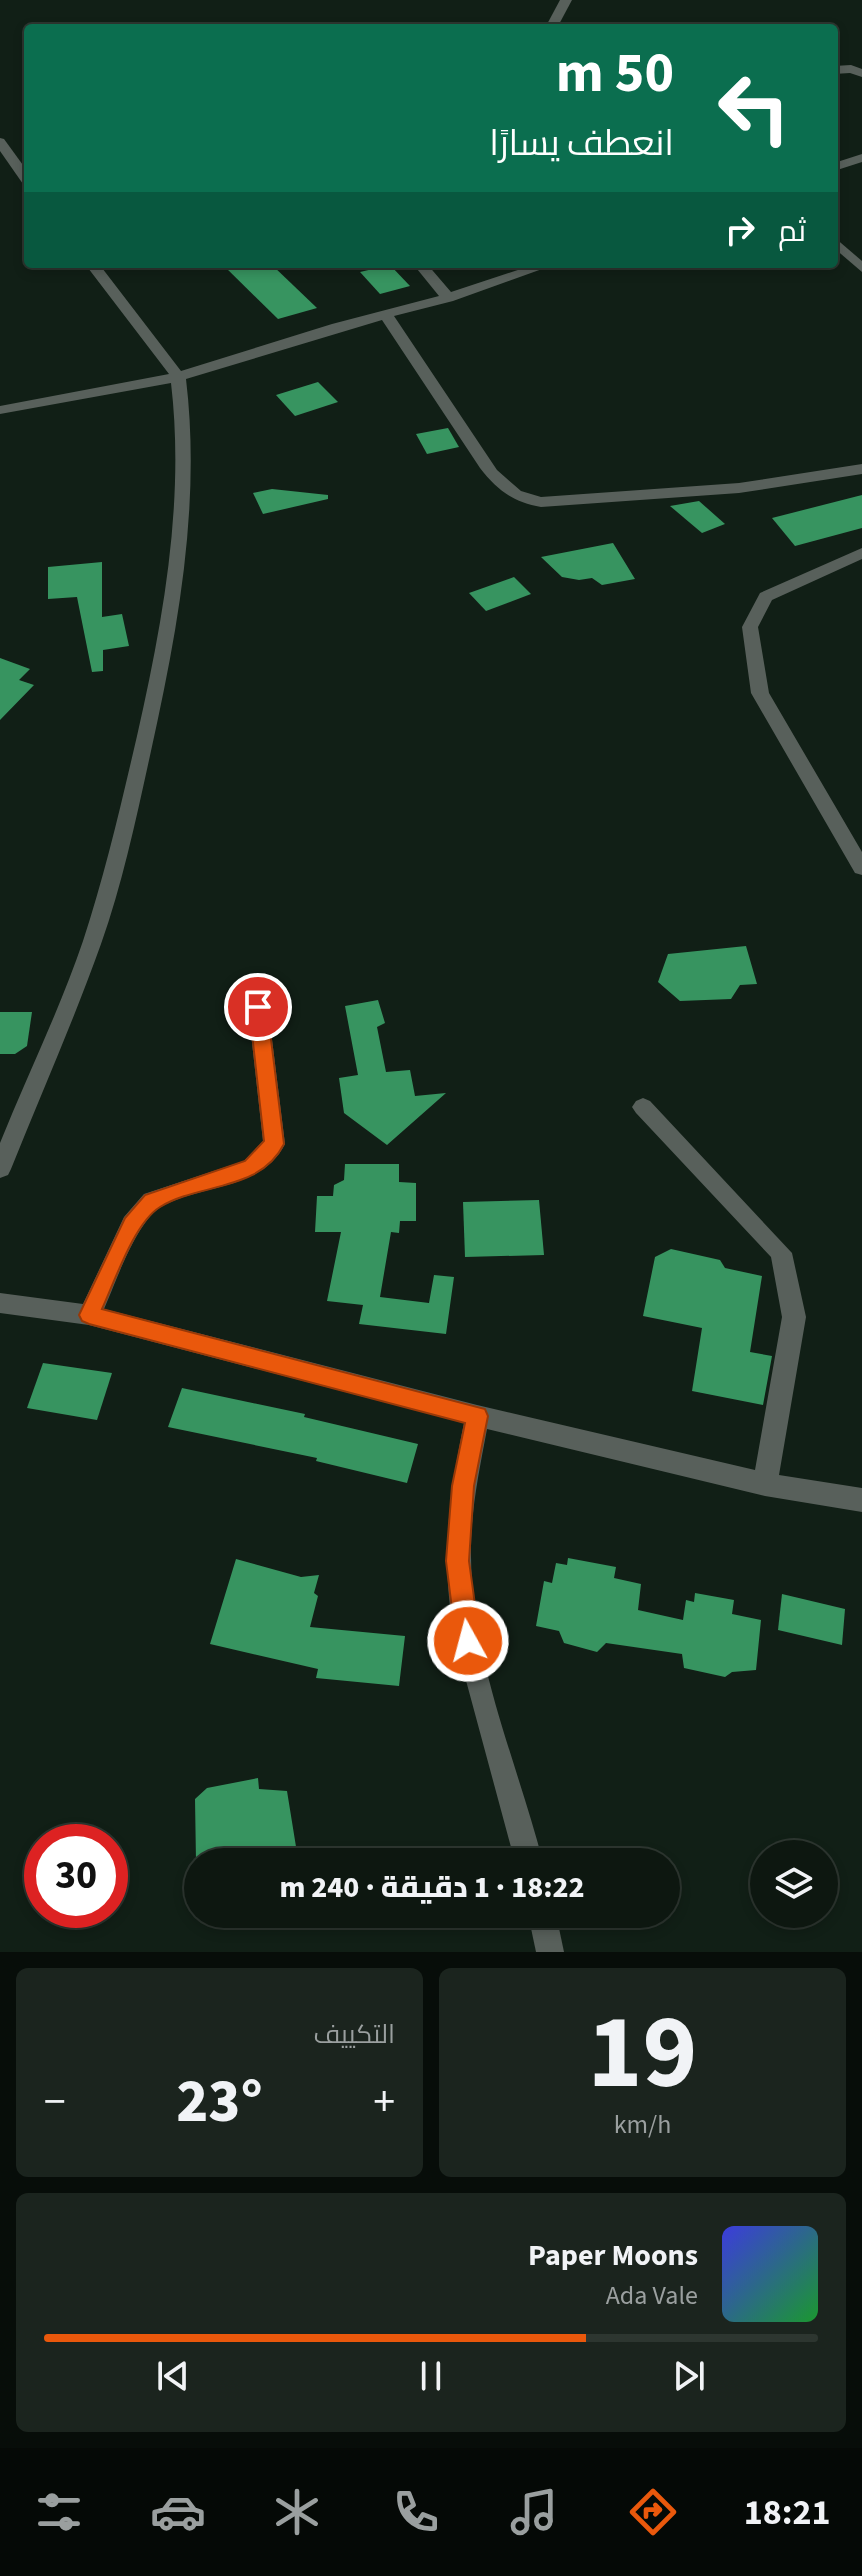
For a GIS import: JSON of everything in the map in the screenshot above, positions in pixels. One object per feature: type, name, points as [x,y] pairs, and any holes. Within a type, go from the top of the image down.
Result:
[{"type":"street","points":[[553,24],[566,0]]},
{"type":"street","points":[[838,70],[851,69],[862,73]]},
{"type":"street","points":[[0,142],[4,156],[24,177]]},
{"type":"street","points":[[4,156],[24,153]]},
{"type":"street","points":[[838,166],[862,158]]},
{"type":"street","points":[[838,245],[862,268]]},
{"type":"street","points":[[0,1169],[92,943],[128,816],[166,643],[184,485],[184,428],[178,377],[95,268]]},
{"type":"street","points":[[423,268],[448,298]]},
{"type":"street","points":[[0,410],[178,377],[267,348],[448,298],[537,268]]},
{"type":"street","points":[[386,315],[485,465],[502,487],[525,500],[571,500],[739,488],[862,469]]},
{"type":"street","points":[[862,553],[766,597],[750,627],[760,693],[862,868]]},
{"type":"street","points":[[89,1315],[132,1224],[152,1201],[252,1167],[274,1144],[258,1007]]},
{"type":"street","points":[[643,1107],[781,1253],[794,1317],[765,1484]]},
{"type":"street","points":[[0,1303],[89,1315],[477,1416],[765,1484],[862,1500]]},
{"type":"street","points":[[477,1416],[463,1486],[458,1561],[468,1641],[525,1848]]},
{"type":"street","points":[[545,1928],[550,1952]]},
{"type":"building","points":[[226,268],[275,268],[317,308],[278,319]]},
{"type":"building","points":[[393,268],[410,286],[380,294],[360,272]]},
{"type":"building","points":[[318,382],[338,402],[295,416],[276,395]]},
{"type":"building","points":[[448,428],[459,447],[427,454],[416,434]]},
{"type":"building","points":[[272,489],[328,495],[328,499],[263,514],[253,493]]},
{"type":"building","points":[[862,495],[862,528],[795,546],[772,518]]},
{"type":"building","points":[[699,501],[725,524],[702,533],[670,506]]},
{"type":"building","points":[[613,543],[635,579],[602,585],[592,578],[579,580],[562,577],[541,557]]},
{"type":"building","points":[[102,562],[102,617],[122,614],[129,646],[103,650],[103,671],[92,672],[77,597],[48,599],[48,567]]},
{"type":"building","points":[[514,577],[531,594],[486,611],[469,593]]},
{"type":"building","points":[[0,658],[30,669],[19,680],[34,685],[0,720]]},
{"type":"building","points":[[746,946],[757,984],[740,985],[731,999],[680,1001],[658,982],[668,954]]},
{"type":"building","points":[[378,1000],[385,1023],[377,1027],[386,1072],[410,1070],[415,1096],[446,1093],[387,1145],[344,1113],[339,1078],[358,1075],[345,1006]]},
{"type":"building","points":[[0,1012],[32,1012],[27,1046],[15,1054],[0,1054]]},
{"type":"building","points":[[345,1164],[399,1164],[399,1182],[416,1183],[416,1221],[400,1221],[399,1233],[391,1232],[380,1297],[429,1303],[434,1275],[454,1277],[446,1334],[359,1324],[363,1305],[327,1301],[341,1232],[315,1232],[317,1196],[333,1196],[334,1185],[344,1180]]},
{"type":"building","points":[[539,1200],[544,1255],[465,1257],[463,1202]]},
{"type":"building","points":[[671,1249],[720,1260],[725,1268],[762,1276],[750,1352],[772,1356],[763,1405],[692,1391],[702,1328],[643,1316],[655,1257]]},
{"type":"building","points":[[43,1363],[112,1373],[97,1420],[27,1408]]},
{"type":"building","points":[[182,1388],[305,1414],[304,1417],[418,1444],[407,1483],[316,1461],[317,1458],[168,1427]]},
{"type":"building","points":[[568,1558],[616,1567],[614,1578],[641,1584],[638,1610],[683,1620],[686,1600],[694,1602],[695,1593],[734,1600],[732,1614],[761,1620],[756,1670],[732,1672],[725,1677],[684,1668],[682,1654],[606,1643],[597,1652],[564,1643],[559,1631],[536,1626],[544,1581],[552,1583],[556,1563],[567,1565]]},
{"type":"building","points":[[236,1559],[301,1577],[319,1575],[314,1593],[318,1596],[310,1627],[405,1636],[399,1686],[316,1678],[318,1669],[210,1644]]},
{"type":"building","points":[[782,1594],[845,1609],[842,1645],[778,1630]]},
{"type":"building","points":[[258,1778],[259,1789],[287,1791],[296,1848],[196,1848],[195,1799],[207,1788]]},
{"type":"route","points":[[258,1007],[274,1144],[252,1167],[152,1201],[132,1224],[89,1315],[477,1416],[463,1486],[458,1561],[468,1641]]}]
